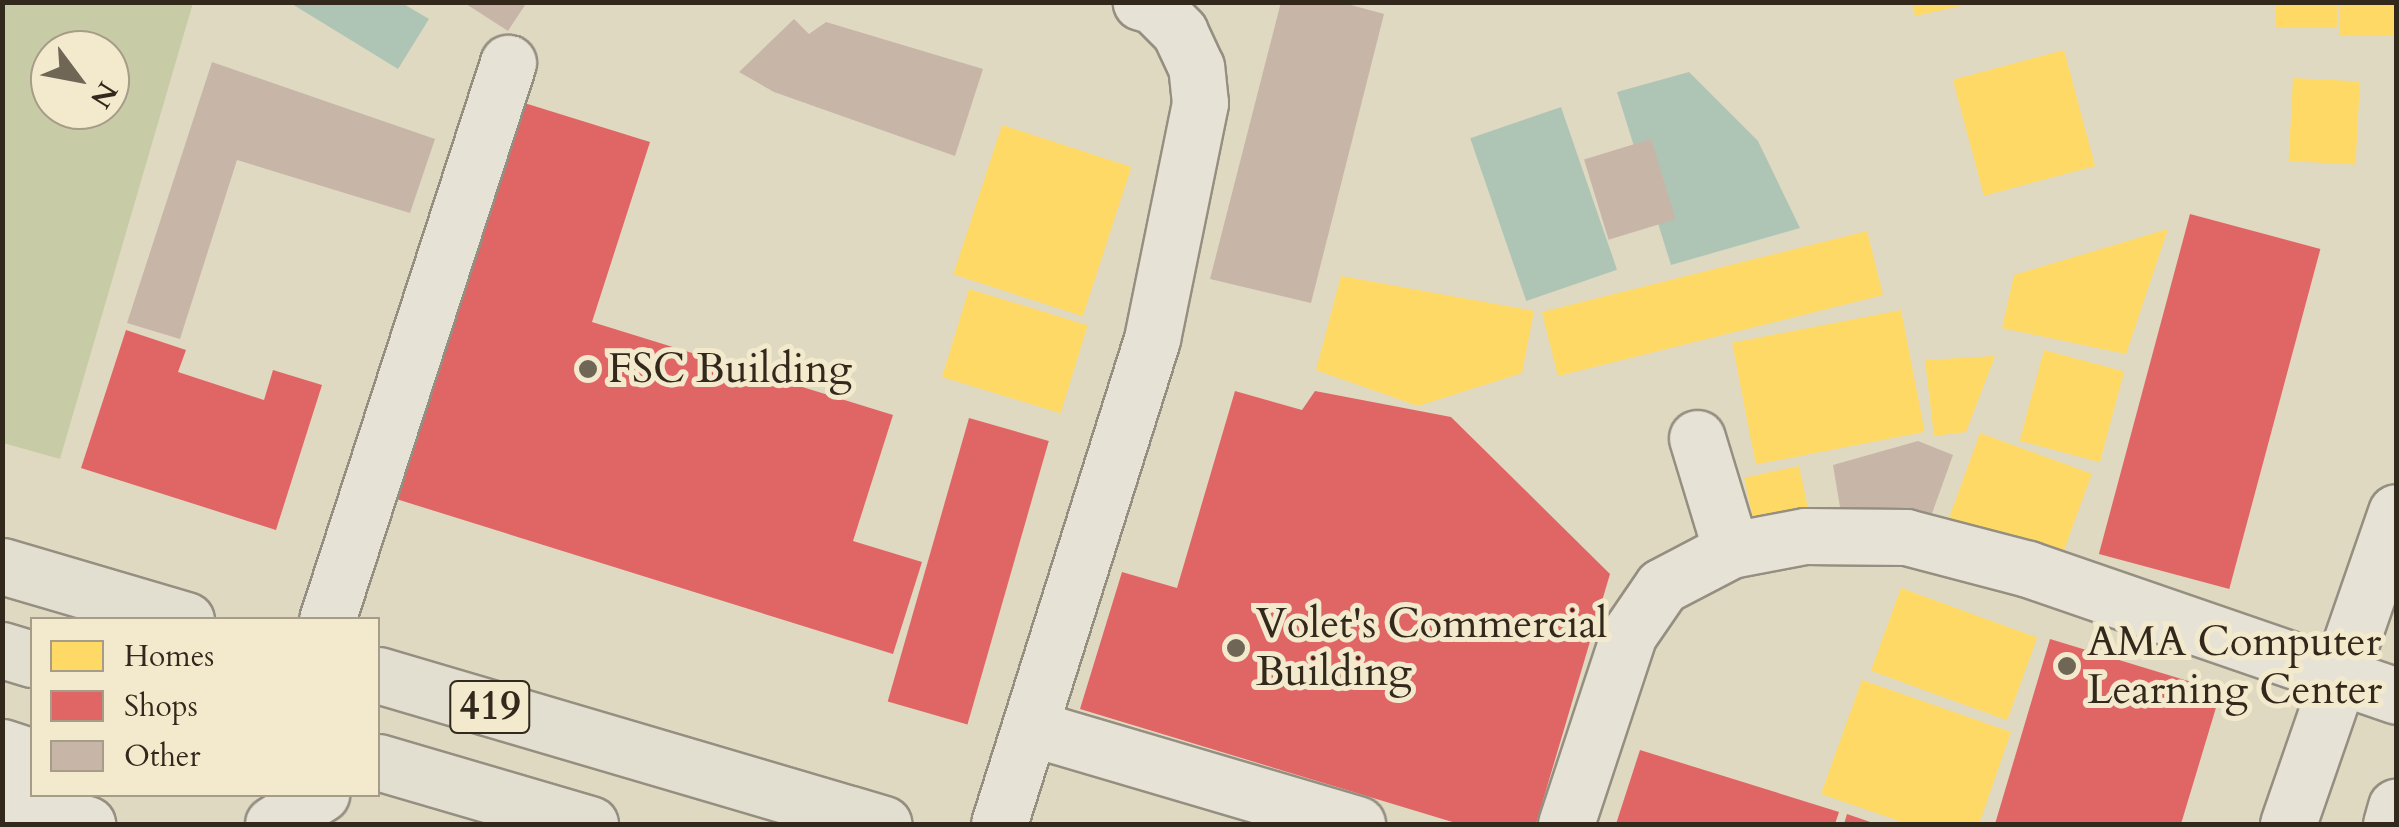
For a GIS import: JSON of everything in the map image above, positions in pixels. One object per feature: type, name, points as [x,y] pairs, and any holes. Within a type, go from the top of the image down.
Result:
[{"type":"highway","points":[[2,566],[176,617]]},
{"type":"highway","points":[[2,650],[30,658]]},
{"type":"highway","name":"419","points":[[380,676],[884,824]]},
{"type":"highway","name":"419","points":[[380,764],[590,824]]},
{"type":"street","points":[[999,824],[1152,338],[1200,103],[1196,67],[1180,32],[1154,6],[1141,2]]},
{"type":"street","points":[[328,617],[508,63]]},
{"type":"street","points":[[1698,438],[1731,550]]},
{"type":"street","points":[[2288,824],[2396,512]]},
{"type":"street","points":[[1566,824],[1629,634],[1662,586],[1731,550],[1805,536],[1906,537],[2028,569],[2396,696]]},
{"type":"street","points":[[1032,728],[1358,824]]},
{"type":"street","points":[[2,747],[30,756]]},
{"type":"street","points":[[273,824],[316,797]]},
{"type":"street","points":[[2,799],[87,824]]},
{"type":"street","points":[[2390,824],[2396,807]]},
{"type":"green space","points":[[2,3],[193,3],[60,459],[3,443]]},
{"type":"shaded area","points":[[402,3],[429,19],[398,69],[292,4]]},
{"type":"shaded area","points":[[1689,72],[1758,141],[1800,228],[1671,265],[1617,92]]},
{"type":"shaded area","points":[[1561,107],[1617,270],[1526,301],[1470,138]]},
{"type":"building: Homes","points":[[1912,2],[1970,2],[1970,4],[1915,16]]},
{"type":"building: Homes","points":[[2276,2],[2337,2],[2337,28],[2276,28]]},
{"type":"building: Homes","points":[[2339,2],[2396,2],[2396,35],[2339,35]]},
{"type":"building: Homes","points":[[2064,50],[2095,166],[1984,196],[1953,80]]},
{"type":"building: Homes","points":[[2293,78],[2360,82],[2356,164],[2289,161]]},
{"type":"building: Homes","points":[[1002,125],[1131,167],[1083,316],[953,274]]},
{"type":"building: Homes","points":[[2168,229],[2126,354],[2002,328],[2014,275]]},
{"type":"building: Homes","points":[[1867,231],[1883,295],[1558,376],[1542,312]]},
{"type":"building: Homes","points":[[1341,276],[1534,311],[1522,373],[1418,406],[1316,370]]},
{"type":"building: Homes","points":[[969,289],[1088,325],[1061,413],[942,377]]},
{"type":"building: Homes","points":[[1901,310],[1925,432],[1756,465],[1732,343]]},
{"type":"building: Homes","points":[[2044,350],[2124,371],[2100,462],[2020,441]]},
{"type":"building: Homes","points":[[1995,356],[1966,432],[1934,436],[1925,360]]},
{"type":"building: Homes","points":[[1980,433],[2092,474],[2060,561],[1948,520]]},
{"type":"building: Homes","points":[[1799,466],[1810,518],[1755,529],[1744,478]]},
{"type":"building: Homes","points":[[1901,588],[2037,638],[2007,720],[1871,671]]},
{"type":"building: Homes","points":[[1862,680],[2011,732],[1979,824],[1908,824],[1821,794]]},
{"type":"building: Shops","name":"FSC Building","points":[[518,101],[650,142],[592,322],[893,415],[853,541],[922,562],[893,654],[393,498]]},
{"type":"building: Shops","points":[[2190,214],[2320,249],[2229,589],[2099,554]]},
{"type":"building: Shops","points":[[126,330],[186,350],[178,372],[264,400],[273,370],[322,385],[276,530],[81,468]]},
{"type":"building: Shops","points":[[1235,391],[1302,410],[1315,391],[1451,417],[1610,574],[1536,824],[1459,824],[1080,709],[1122,572],[1177,588]]},
{"type":"building: Shops","points":[[969,418],[1049,441],[967,724],[888,702]]},
{"type":"building: Shops","points":[[2050,639],[2221,691],[2181,824],[1995,824]]},
{"type":"building: Shops","points":[[1640,750],[1839,812],[1835,824],[1616,824]]},
{"type":"building: Shops","points":[[1847,814],[1876,824],[1844,824]]},
{"type":"building: Other","points":[[463,2],[527,2],[508,31]]},
{"type":"building: Other","points":[[1281,2],[1340,2],[1384,14],[1311,303],[1210,279]]},
{"type":"building: Other","points":[[794,19],[809,34],[826,22],[983,69],[955,156],[774,92],[739,72]]},
{"type":"building: Other","points":[[212,62],[435,139],[410,213],[237,160],[180,339],[127,323]]},
{"type":"building: Other","points":[[1651,139],[1676,219],[1609,240],[1584,159]]},
{"type":"building: Other","points":[[1918,441],[1953,455],[1930,519],[1841,513],[1833,465]]},
{"type":"place","name":"FSC Building","points":[[588,369]]},
{"type":"place","name":"Volet's Commercial Building","points":[[1236,648]]},
{"type":"place","name":"AMA Computer Learning Center","points":[[2067,666]]}]
